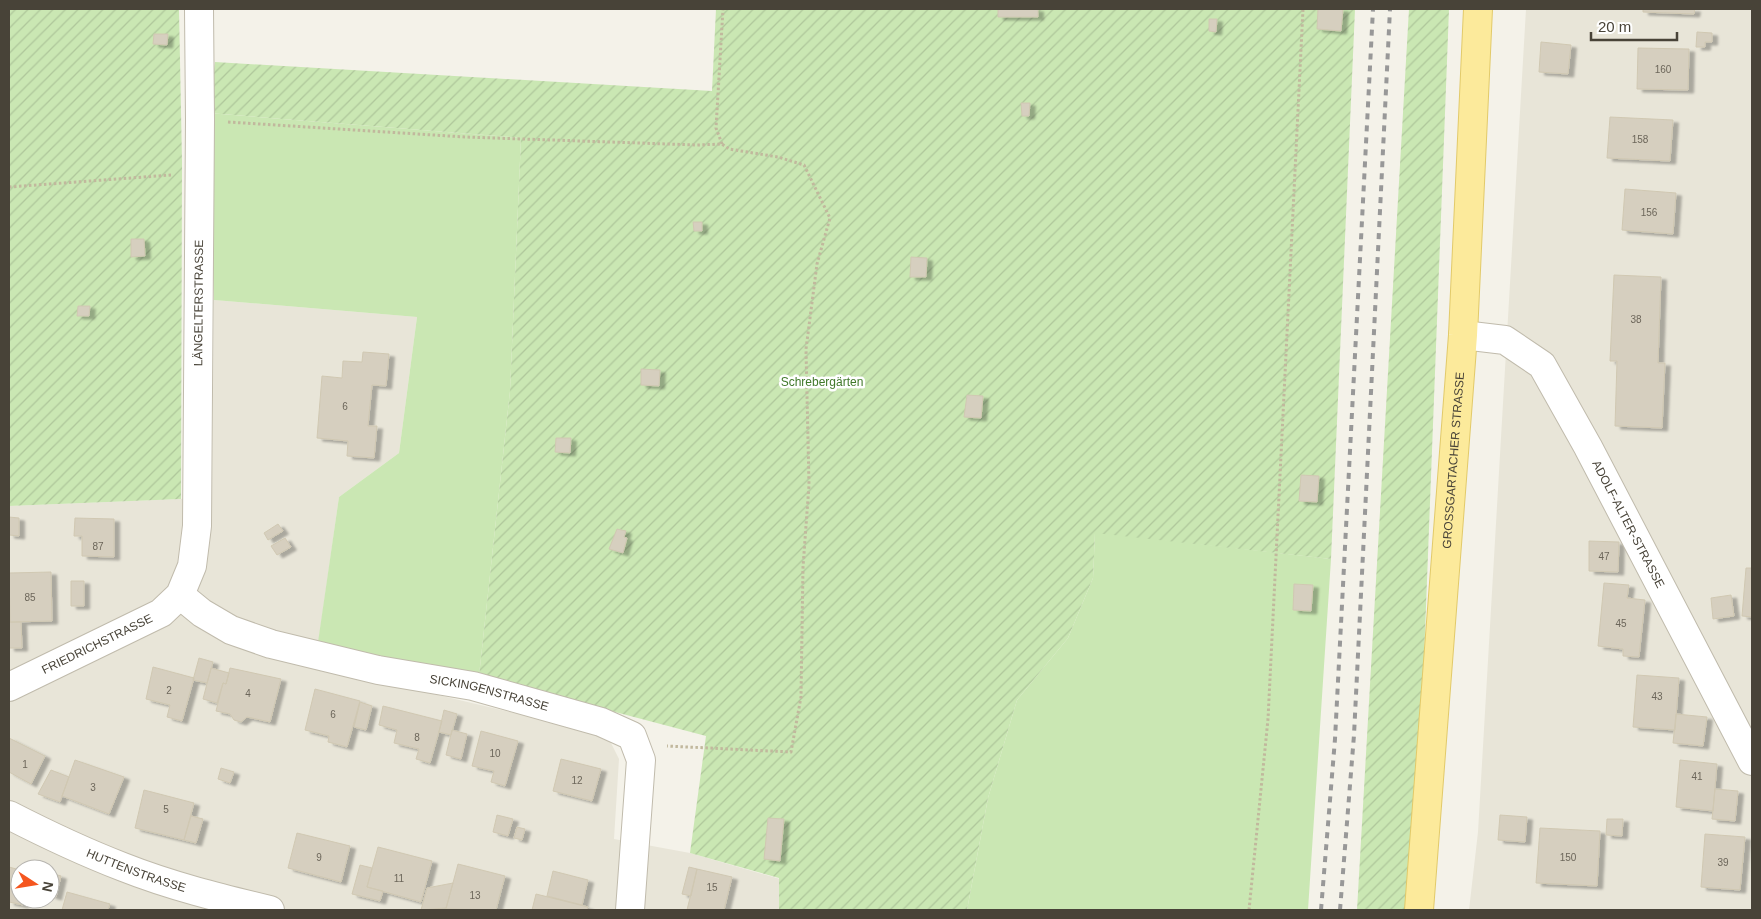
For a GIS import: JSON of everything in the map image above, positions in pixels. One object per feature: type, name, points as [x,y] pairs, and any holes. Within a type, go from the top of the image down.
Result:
[{"type":"main road","name":"GROSSGARTACHER STRASSE","points":[[1419,910],[1463,335],[1478,9]]},
{"type":"street","name":"LÄNGELTERSTRASSE","points":[[180,595],[192,566],[197,526],[199,9]]},
{"type":"street","name":"ADOLF-ALTER-STRASSE","points":[[1463,335],[1505,340],[1542,365],[1588,447],[1752,761]]},
{"type":"street","name":"SICKINGENSTRASSE","points":[[180,595],[202,613],[231,630],[271,644],[378,670],[473,686],[601,722],[632,736],[637,750]]},
{"type":"street","name":"FRIEDRICHSTRASSE","points":[[9,687],[161,614],[180,595]]},
{"type":"street","points":[[630,910],[641,760],[637,750]]},
{"type":"street","name":"HUTTENSTRASSE","points":[[9,815],[56,839],[124,868],[192,890],[270,910]]},
{"type":"path","points":[[637,750],[679,745],[791,752],[801,697],[803,567],[809,485],[806,349],[817,264],[830,218],[804,164],[778,157],[729,149],[722,144],[716,128],[723,9]]},
{"type":"path","points":[[1249,910],[1268,719],[1303,9]]},
{"type":"path","points":[[200,120],[465,137],[697,145],[722,144]]},
{"type":"path","points":[[9,187],[96,179],[199,174]]},
{"type":"shaded area","points":[[1526,9],[1752,9],[1752,910],[1469,910],[1478,832]]},
{"type":"shaded area","points":[[214,300],[417,317],[399,453],[339,497],[315,666],[607,735],[619,759],[614,839],[690,853],[780,879],[779,910],[9,910],[9,506],[212,496]]},
{"type":"green space","points":[[9,9],[179,9],[182,162],[181,499],[9,506]]},
{"type":"green space","name":"Schrebergärten","points":[[716,9],[1355,9],[1331,559],[1095,533],[1093,578],[1068,638],[1017,700],[988,798],[967,910],[779,910],[779,878],[690,853],[706,736],[479,676],[510,391],[521,138],[208,113],[215,62],[712,91]]},
{"type":"green space","points":[[1409,9],[1449,9],[1418,814],[1407,910],[1357,910]]},
{"type":"green space","points":[[208,113],[521,138],[510,391],[479,676],[317,649],[339,497],[399,453],[417,317],[214,300]]},
{"type":"green space","points":[[1095,532],[1331,559],[1308,910],[967,910],[988,798],[1017,700],[1068,638],[1093,578]]},
{"type":"building","points":[[998,9],[1038,9],[1038,17],[998,17]]},
{"type":"building","points":[[1318,9],[1343,9],[1341,31],[1317,29]]},
{"type":"building","points":[[1643,9],[1695,9],[1694,14],[1643,12]]},
{"type":"building","points":[[1209,19],[1217,19],[1216,32],[1209,31]]},
{"type":"building","points":[[1697,32],[1712,33],[1712,42],[1705,42],[1705,47],[1696,47]]},
{"type":"building","points":[[154,34],[168,34],[167,45],[153,44]]},
{"type":"building","points":[[1541,42],[1571,45],[1568,74],[1539,72]]},
{"type":"building","points":[[1638,48],[1689,49],[1688,90],[1637,89]]},
{"type":"building","points":[[1021,103],[1030,103],[1029,116],[1022,116]]},
{"type":"building","points":[[1610,117],[1673,120],[1670,161],[1607,158]]},
{"type":"building","points":[[1625,189],[1676,193],[1673,234],[1622,230]]},
{"type":"building","points":[[693,222],[702,222],[702,231],[694,231]]},
{"type":"building","points":[[131,239],[144,239],[145,256],[131,257]]},
{"type":"building","points":[[911,257],[927,258],[926,277],[910,277]]},
{"type":"building","points":[[1614,275],[1661,277],[1658,363],[1665,363],[1662,428],[1615,426],[1617,361],[1610,361]]},
{"type":"building","points":[[78,306],[90,306],[89,316],[77,316]]},
{"type":"building","points":[[363,352],[389,354],[386,386],[372,385],[368,426],[377,426],[374,458],[347,456],[348,441],[317,438],[322,376],[342,378],[343,361],[362,362]]},
{"type":"building","points":[[641,369],[660,370],[659,386],[641,385]]},
{"type":"building","points":[[967,395],[983,396],[981,418],[964,417]]},
{"type":"building","points":[[556,438],[571,438],[570,453],[555,452]]},
{"type":"building","points":[[1301,475],[1319,476],[1317,502],[1299,501]]},
{"type":"building","points":[[9,517],[19,518],[19,536],[9,535]]},
{"type":"building","points":[[75,518],[114,519],[114,557],[82,556],[82,536],[74,536]]},
{"type":"building","points":[[278,524],[283,531],[268,540],[264,533]]},
{"type":"building","points":[[617,529],[626,531],[624,537],[627,538],[623,553],[609,549]]},
{"type":"building","points":[[285,538],[291,547],[277,555],[271,546]]},
{"type":"building","points":[[1589,541],[1619,542],[1618,572],[1589,571]]},
{"type":"building","points":[[1746,568],[1752,568],[1752,617],[1742,616]]},
{"type":"building","points":[[51,572],[52,621],[10,622],[9,573]]},
{"type":"building","points":[[71,581],[84,581],[84,606],[71,606]]},
{"type":"building","points":[[1604,583],[1629,585],[1627,598],[1645,600],[1639,657],[1623,656],[1623,649],[1598,646]]},
{"type":"building","points":[[1294,584],[1313,585],[1311,611],[1293,610]]},
{"type":"building","points":[[1731,595],[1734,616],[1713,619],[1711,598]]},
{"type":"building","points":[[9,622],[21,622],[22,648],[9,648]]},
{"type":"building","points":[[199,658],[213,662],[207,683],[193,680]]},
{"type":"building","points":[[153,667],[194,678],[182,721],[167,717],[170,705],[146,699]]},
{"type":"building","points":[[211,668],[229,673],[226,684],[223,683],[217,703],[203,699]]},
{"type":"building","points":[[230,668],[281,679],[270,722],[247,717],[241,722],[234,720],[230,714],[216,711],[223,683],[226,684]]},
{"type":"building","points":[[1637,675],[1679,678],[1675,730],[1633,727]]},
{"type":"building","points":[[315,689],[360,701],[347,747],[328,742],[329,736],[305,730]]},
{"type":"building","points":[[360,702],[372,706],[366,730],[354,727]]},
{"type":"building","points":[[383,706],[442,721],[430,763],[416,759],[419,749],[394,743],[397,730],[379,725]]},
{"type":"building","points":[[444,710],[457,714],[451,735],[439,732]]},
{"type":"building","points":[[1676,714],[1707,717],[1703,746],[1673,743]]},
{"type":"building","points":[[452,730],[467,734],[461,759],[446,755]]},
{"type":"building","points":[[481,731],[518,741],[505,786],[491,782],[494,771],[472,766]]},
{"type":"building","points":[[9,738],[45,756],[31,784],[9,772]]},
{"type":"building","points":[[561,759],[601,769],[592,801],[553,791]]},
{"type":"building","points":[[75,760],[124,777],[109,814],[62,796]]},
{"type":"building","points":[[1680,760],[1717,764],[1713,811],[1676,807]]},
{"type":"building","points":[[221,768],[234,772],[230,783],[218,779]]},
{"type":"building","points":[[51,770],[69,777],[60,802],[38,794]]},
{"type":"building","points":[[1715,789],[1738,791],[1735,821],[1712,819]]},
{"type":"building","points":[[144,790],[194,803],[184,840],[135,828]]},
{"type":"building","points":[[497,815],[513,819],[508,836],[493,832]]},
{"type":"building","points":[[1500,815],[1527,817],[1525,842],[1498,840]]},
{"type":"building","points":[[191,816],[203,819],[196,843],[184,840]]},
{"type":"building","points":[[768,818],[784,819],[780,861],[764,859]]},
{"type":"building","points":[[1607,819],[1623,819],[1622,836],[1606,835]]},
{"type":"building","points":[[517,827],[525,829],[522,840],[514,838]]},
{"type":"building","points":[[1540,828],[1600,831],[1597,886],[1536,883]]},
{"type":"building","points":[[297,833],[350,846],[341,882],[288,868]]},
{"type":"building","points":[[1705,834],[1745,837],[1740,890],[1701,887]]},
{"type":"building","points":[[378,847],[432,861],[421,902],[367,887]]},
{"type":"building","points":[[458,864],[505,876],[496,910],[446,909]]},
{"type":"building","points":[[360,865],[372,868],[367,887],[383,891],[380,901],[352,894]]},
{"type":"building","points":[[9,867],[10,902],[9,902]]},
{"type":"building","points":[[689,867],[697,869],[691,896],[682,894]]},
{"type":"building","points":[[697,869],[732,877],[724,910],[687,910]]},
{"type":"building","points":[[553,871],[588,880],[582,905],[547,896]]},
{"type":"building","points":[[453,883],[446,908],[421,910],[427,888]]},
{"type":"building","points":[[67,892],[110,904],[108,910],[62,910]]},
{"type":"building","points":[[536,894],[588,907],[587,910],[532,910]]},
{"type":"railway","points":[[1321,910],[1335,739],[1373,9]]},
{"type":"railway","points":[[1340,910],[1354,735],[1390,9]]}]
